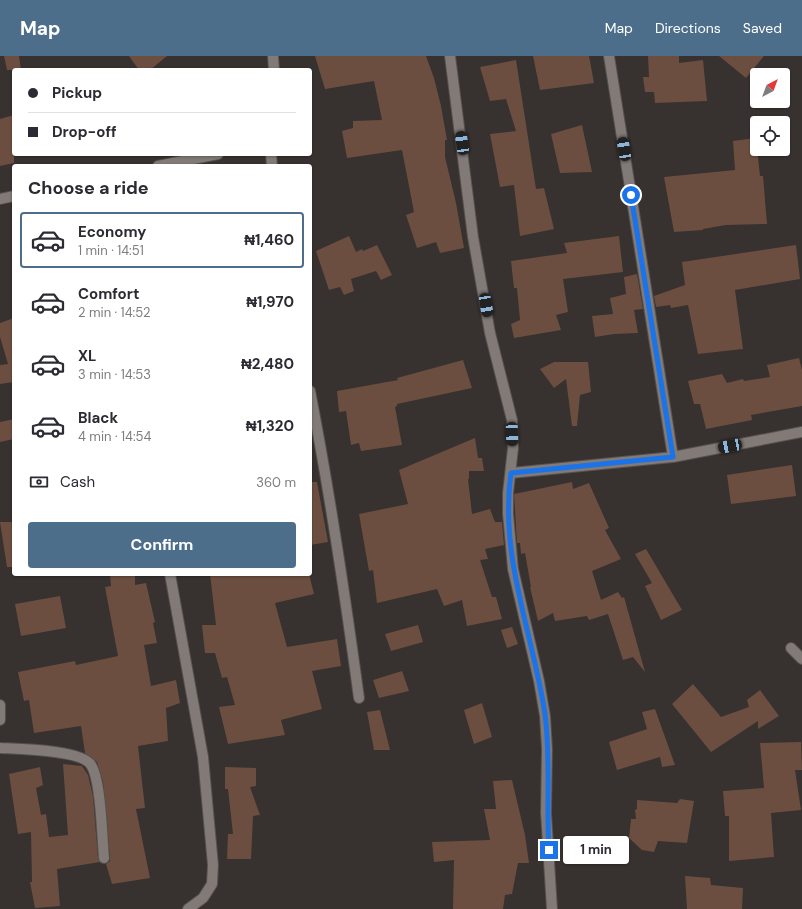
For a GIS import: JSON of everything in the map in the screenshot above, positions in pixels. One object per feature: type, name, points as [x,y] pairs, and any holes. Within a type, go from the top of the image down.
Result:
[{"type":"street","points":[[273,56],[274,68]]},
{"type":"street","points":[[450,56],[473,237],[490,333],[512,420],[513,448],[508,493],[508,514],[513,569],[539,681],[545,716],[547,749],[546,813],[552,909]]},
{"type":"street","points":[[609,56],[673,457]]},
{"type":"street","points":[[168,164],[208,156]]},
{"type":"street","points":[[0,199],[12,196]]},
{"type":"street","points":[[312,401],[326,473],[344,583],[359,698]]},
{"type":"street","points":[[511,473],[673,457],[802,432]]},
{"type":"street","points":[[170,576],[202,757],[213,866],[212,884],[203,898],[188,909]]},
{"type":"street","points":[[791,648],[802,660]]},
{"type":"street","points":[[0,705],[0,720]]},
{"type":"street","points":[[0,748],[56,752],[83,758],[91,764],[97,778],[104,858]]},
{"type":"building","points":[[4,56],[19,56],[21,68],[12,68],[12,70],[7,70]]},
{"type":"building","points":[[129,56],[167,56],[152,68],[138,68]]},
{"type":"building","points":[[315,56],[426,56],[434,78],[441,106],[447,140],[445,140],[445,157],[456,203],[464,248],[440,253],[436,242],[417,248],[406,215],[414,212],[402,150],[347,158],[342,131],[353,128],[353,121],[382,120],[374,81],[325,89]]},
{"type":"building","points":[[533,56],[589,56],[594,83],[540,90]]},
{"type":"building","points":[[648,56],[679,56],[679,63],[703,60],[707,101],[655,103],[654,92],[645,92],[643,77],[649,77]]},
{"type":"building","points":[[719,56],[764,56],[754,68],[750,68],[750,73],[746,78]]},
{"type":"building","points":[[516,60],[536,189],[544,188],[554,229],[520,236],[514,185],[500,187],[490,134],[516,131],[506,99],[490,101],[480,67]]},
{"type":"building","points":[[12,116],[12,156],[14,156],[14,163],[0,166],[0,119]]},
{"type":"building","points":[[582,125],[592,172],[560,173],[551,134]]},
{"type":"building","points":[[750,139],[750,156],[758,156],[760,176],[763,176],[767,224],[726,225],[703,230],[674,232],[664,177],[735,170],[733,141]]},
{"type":"building","points":[[349,236],[356,252],[362,249],[363,251],[377,245],[392,275],[381,280],[376,271],[351,279],[354,291],[344,295],[340,287],[329,290],[316,251]]},
{"type":"building","points":[[619,236],[623,272],[563,279],[568,312],[556,315],[561,330],[514,338],[511,324],[520,320],[517,288],[514,288],[511,261],[567,253],[564,243]]},
{"type":"building","points":[[796,245],[800,279],[735,290],[743,349],[698,354],[688,305],[671,308],[670,305],[656,307],[654,296],[685,285],[682,262]]},
{"type":"building","points":[[637,274],[643,309],[634,310],[638,333],[614,334],[595,337],[592,316],[613,314],[610,298],[626,294],[624,277]]},
{"type":"building","points":[[12,319],[12,382],[0,384],[0,365],[8,364],[0,337],[0,323]]},
{"type":"building","points":[[799,358],[802,370],[802,406],[751,415],[752,420],[706,429],[700,404],[694,404],[688,381],[722,374],[727,383],[743,379],[744,381],[770,377],[767,365]]},
{"type":"building","points":[[463,360],[472,388],[397,404],[395,407],[402,445],[361,451],[359,443],[351,445],[346,411],[339,412],[337,391],[398,380],[397,378]]},
{"type":"building","points":[[554,362],[588,362],[591,392],[580,395],[577,426],[572,426],[566,379],[554,388],[540,369]]},
{"type":"building","points":[[12,419],[12,439],[0,442],[0,422]]},
{"type":"building","points":[[475,438],[478,458],[482,458],[484,471],[469,471],[468,479],[472,514],[490,509],[495,522],[502,522],[504,545],[485,549],[488,559],[480,560],[492,597],[496,597],[502,619],[467,626],[462,600],[444,606],[437,589],[377,603],[373,570],[369,571],[359,514],[408,504],[399,470]]},
{"type":"building","points":[[792,465],[796,496],[731,504],[727,475]]},
{"type":"building","points":[[312,482],[317,482],[328,542],[312,545]]},
{"type":"building","points":[[572,482],[573,489],[589,483],[609,528],[605,530],[621,559],[592,571],[601,600],[618,592],[622,598],[624,597],[645,672],[633,657],[623,660],[608,614],[589,620],[587,616],[555,621],[553,613],[538,621],[530,587],[525,553],[521,554],[520,543],[517,543],[514,494]]},
{"type":"building","points":[[0,522],[12,522],[12,567],[7,567]]},
{"type":"building","points":[[646,549],[682,610],[661,620],[645,586],[652,583],[635,554]]},
{"type":"building","points":[[110,576],[135,576],[135,585],[146,583],[155,622],[153,623],[157,643],[144,645],[151,686],[176,680],[180,703],[166,708],[168,741],[138,746],[145,808],[136,809],[150,878],[112,884],[106,864],[110,861],[110,858],[103,782],[97,762],[85,753],[81,726],[34,733],[29,700],[24,701],[18,672],[75,661],[76,665],[118,656],[105,587],[111,586]]},
{"type":"building","points":[[210,576],[310,576],[314,594],[275,603],[287,647],[337,639],[341,666],[312,671],[322,709],[281,720],[285,735],[228,744],[219,707],[235,705],[227,677],[222,678],[215,653],[205,653],[202,625],[216,625]]},
{"type":"building","points":[[60,596],[66,628],[21,636],[15,604]]},
{"type":"building","points":[[418,625],[423,642],[391,651],[385,634]]},
{"type":"building","points":[[512,627],[518,644],[507,648],[501,630]]},
{"type":"building","points":[[402,671],[409,691],[379,698],[373,680]]},
{"type":"building","points":[[693,684],[721,717],[749,707],[747,700],[760,690],[779,716],[758,729],[758,721],[711,752],[672,704]]},
{"type":"building","points":[[482,703],[492,737],[474,744],[464,710]]},
{"type":"building","points":[[655,709],[675,765],[662,767],[660,757],[617,770],[609,742],[647,729],[642,712]]},
{"type":"building","points":[[380,710],[390,750],[374,750],[367,712]]},
{"type":"building","points":[[801,742],[802,770],[795,770],[801,810],[771,813],[774,857],[729,861],[729,816],[725,816],[723,791],[764,788],[760,743]]},
{"type":"building","points":[[63,764],[82,766],[88,775],[93,796],[98,858],[100,862],[57,869],[60,906],[35,908],[30,882],[32,882],[31,832],[18,834],[9,774],[40,767],[43,785],[36,788],[41,815],[46,814],[49,837],[68,835]]},
{"type":"building","points":[[225,767],[256,768],[256,786],[250,787],[260,815],[253,816],[251,859],[227,859],[228,834],[233,834],[228,789],[225,789]]},
{"type":"building","points":[[512,780],[525,835],[529,863],[518,863],[512,894],[505,895],[503,909],[453,909],[454,860],[434,862],[432,842],[490,840],[484,809],[496,809],[493,781]]},
{"type":"building","points":[[680,799],[694,801],[687,843],[658,841],[654,852],[642,850],[629,838],[631,819],[636,819],[635,810],[637,809],[637,800],[677,803]]},
{"type":"building","points":[[685,876],[710,878],[711,885],[743,888],[742,909],[687,909]]},
{"type":"route","points":[[549,850],[546,813],[547,749],[545,716],[539,681],[513,569],[508,514],[508,493],[511,473],[673,457],[631,195]]}]
